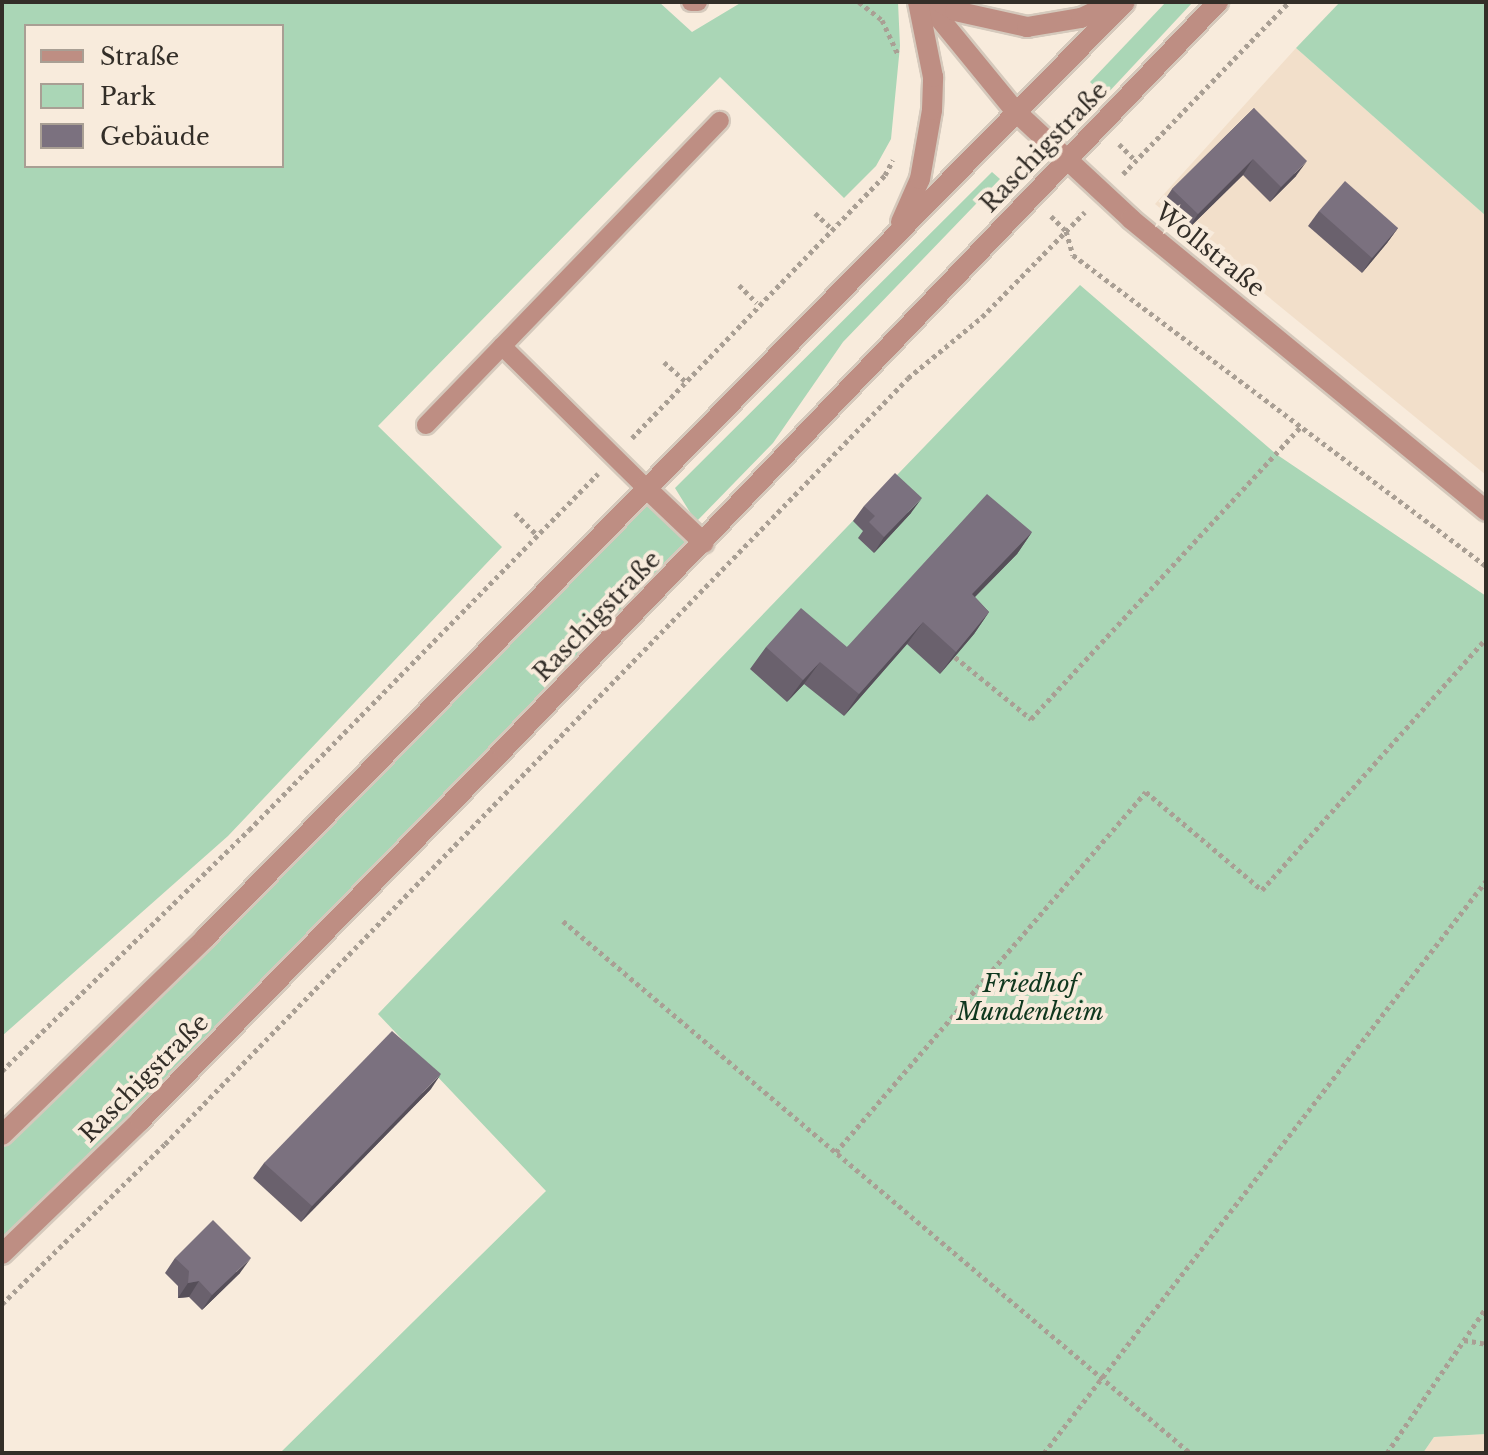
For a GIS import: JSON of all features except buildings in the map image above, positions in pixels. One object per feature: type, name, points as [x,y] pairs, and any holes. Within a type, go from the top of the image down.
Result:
[{"type":"street","points":[[897,233],[920,179],[932,110],[931,62],[918,2]]},
{"type":"street","name":"Wollstraße","points":[[926,2],[1016,112],[1068,161],[1486,511]]},
{"type":"street","points":[[940,2],[955,11],[1027,27],[1081,18],[1115,2]]},
{"type":"street","name":"Raschigstraße","points":[[2,1135],[205,938],[1125,2]]},
{"type":"street","name":"Raschigstraße","points":[[2,1254],[140,1121],[704,543],[1218,2]]},
{"type":"street","points":[[645,487],[704,543]]},
{"type":"lane","points":[[691,2],[698,2]]},
{"type":"lane","points":[[426,425],[720,121]]},
{"type":"lane","points":[[502,346],[645,487]]},
{"type":"path","points":[[859,2],[882,20],[901,68]]},
{"type":"path","points":[[1100,126],[1135,160],[1289,2]]},
{"type":"path","points":[[2,1071],[249,830],[536,534],[615,457],[757,303],[885,175],[897,154]]},
{"type":"path","points":[[1033,197],[1066,231],[1073,255],[1486,566]]},
{"type":"path","points":[[815,213],[831,228]]},
{"type":"path","points":[[2,1304],[176,1133],[908,378],[982,317],[1066,231]]},
{"type":"path","points":[[739,285],[757,303]]},
{"type":"path","points":[[664,362],[685,381]]},
{"type":"path","points":[[955,657],[1031,719],[1301,426]]},
{"type":"path","points":[[515,513],[536,534]]},
{"type":"path","points":[[836,1152],[1146,792],[1262,890],[1486,639]]},
{"type":"path","points":[[1044,1453],[1105,1379],[1486,881]]},
{"type":"path","points":[[563,921],[1190,1453]]},
{"type":"path","points":[[1387,1453],[1486,1308]]},
{"type":"path","points":[[1464,1340],[1486,1344]]},
{"type":"shaded area","points":[[1296,48],[1486,216],[1486,475],[1155,204]]},
{"type":"shaded area","points":[[1486,1434],[1486,1453],[1423,1453],[1434,1437]]},
{"type":"green space","points":[[2,2],[659,2],[692,32],[742,2],[898,2],[900,46],[891,139],[876,166],[844,198],[720,77],[378,426],[502,547],[228,836],[2,1036]]},
{"type":"green space","points":[[1166,2],[1193,2],[1105,96],[1090,82]]},
{"type":"green space","points":[[1340,2],[1486,2],[1486,216],[1296,48]]},
{"type":"green space","points":[[992,172],[1000,179],[843,342],[773,443],[696,522],[675,488]]},
{"type":"green space","name":"Friedhof Mundenheim","points":[[1080,285],[1276,454],[1486,596],[1486,1434],[1434,1437],[1423,1453],[280,1453],[546,1191],[378,1014]]},
{"type":"green space","points":[[645,487],[704,543],[2,1254],[2,1135]]}]
